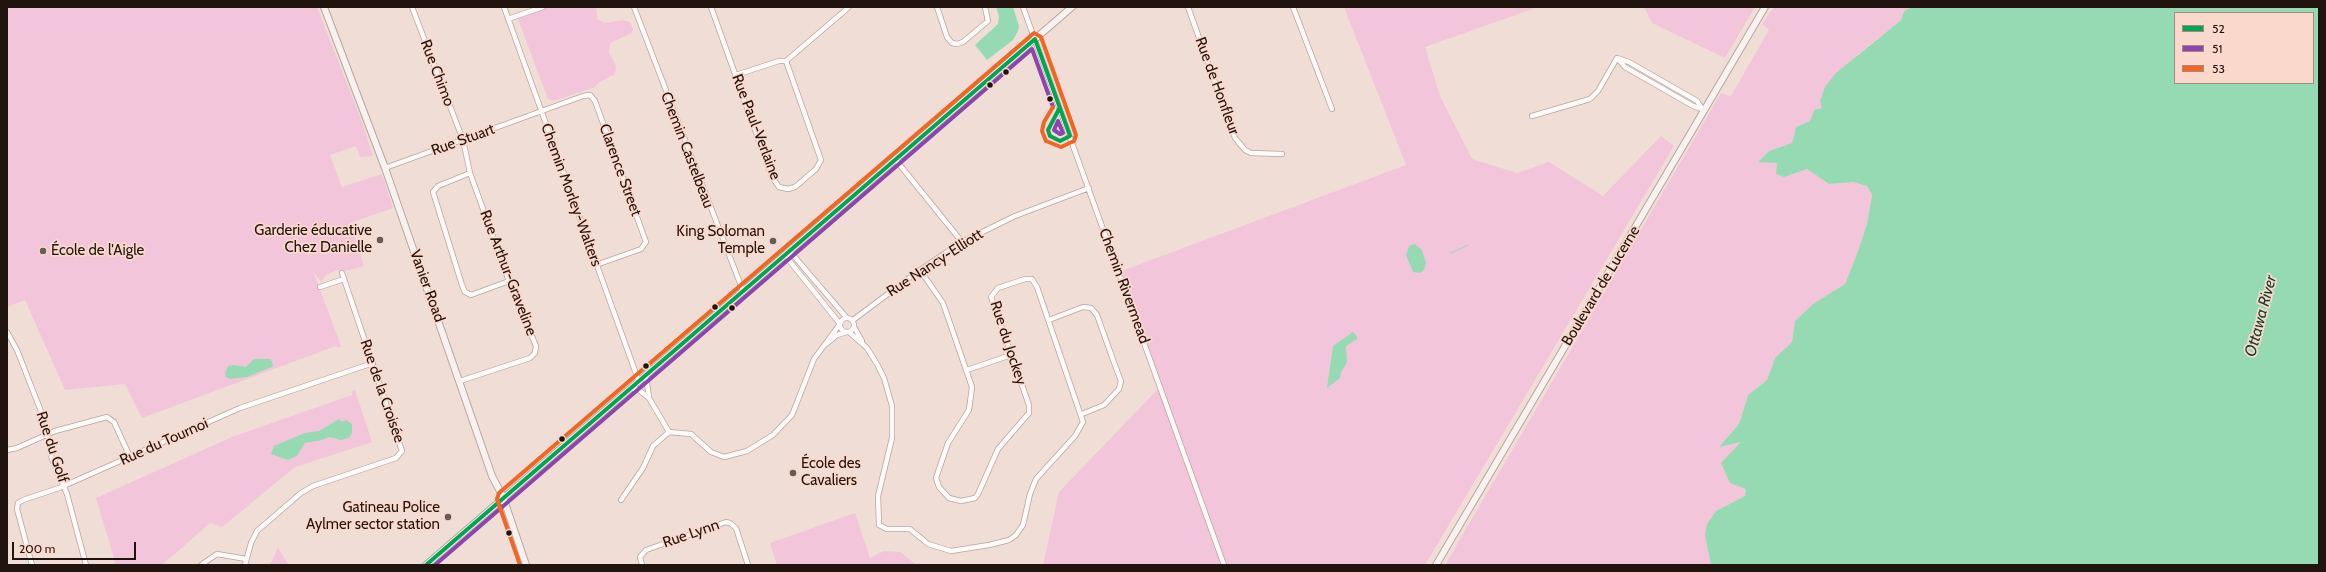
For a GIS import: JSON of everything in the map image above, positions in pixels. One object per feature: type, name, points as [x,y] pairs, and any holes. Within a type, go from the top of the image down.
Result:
[{"type":"main road","name":"Vanier Road","points":[[324,7],[385,168],[492,476],[503,497],[526,565]]},
{"type":"main road","points":[[426,565],[1072,7]]},
{"type":"main road","name":"Boulevard de Lucerne","points":[[1436,565],[1703,108],[1765,7]]},
{"type":"street","name":"Rue Chimo","points":[[412,7],[463,140]]},
{"type":"street","name":"Chemin Morley-Walters","points":[[504,7],[639,382]]},
{"type":"street","points":[[508,19],[542,7]]},
{"type":"street","name":"Chemin Castelbeau","points":[[634,7],[743,291]]},
{"type":"street","name":"Rue Paul-Verlaine","points":[[711,7],[774,181],[779,187],[792,188],[816,169],[821,156],[786,61]]},
{"type":"street","points":[[736,75],[779,61],[786,61],[849,7]]},
{"type":"street","points":[[937,7],[947,37],[952,43],[957,44],[964,42],[986,23],[989,18],[986,7]]},
{"type":"street","name":"Chemin Rivermead","points":[[1023,7],[1224,565]]},
{"type":"street","name":"Rue de Honfleur","points":[[1188,7],[1235,138],[1245,150],[1251,153],[1282,154]]},
{"type":"street","points":[[1294,7],[1332,109]]},
{"type":"street","points":[[1532,116],[1590,98],[1598,90],[1617,58],[1629,62],[1697,101],[1703,108]]},
{"type":"street","name":"Clarence Street","points":[[541,111],[586,95],[592,97],[645,237],[645,244],[641,249],[596,265]]},
{"type":"street","name":"Rue Stuart","points":[[385,168],[541,111]]},
{"type":"street","name":"Rue Arthur-Graveline","points":[[460,381],[530,358],[535,353],[535,342],[509,281],[470,173],[463,140]]},
{"type":"street","points":[[895,159],[962,242]]},
{"type":"street","points":[[470,173],[438,186],[433,192],[462,285],[465,292],[471,295],[509,281]]},
{"type":"street","name":"Rue Nancy-Elliott","points":[[853,320],[920,270],[962,242],[1015,216],[1089,188]]},
{"type":"street","points":[[864,345],[848,332],[842,330],[840,324],[788,259],[787,253],[793,255],[846,317],[853,320],[854,327],[864,345],[882,372],[892,406],[892,438],[878,496],[879,526],[887,529],[910,529],[928,544],[951,551],[989,545],[1013,537],[1019,532],[1024,524],[1030,494],[1036,479],[1080,430],[1083,422],[1082,414],[1104,405],[1118,388],[1121,381],[1097,315],[1091,308],[1083,307],[1049,320]]},
{"type":"street","name":"Rue du Jockey","points":[[920,270],[943,303],[972,387],[969,410],[948,443],[936,478],[939,487],[949,498],[961,501],[975,498],[998,449],[1029,413],[1029,405],[991,297],[995,291],[1010,283],[1032,279],[1037,287],[1082,414]]},
{"type":"street","name":"Rue de la Croisée","points":[[245,565],[250,543],[257,531],[305,490],[400,454],[401,445],[342,273]]},
{"type":"street","points":[[320,288],[344,279]]},
{"type":"street","points":[[621,500],[643,468],[653,446],[669,432],[691,434],[711,452],[719,456],[736,455],[761,444],[779,430],[792,414],[810,367],[823,346],[846,317]]},
{"type":"street","points":[[823,346],[837,336],[848,332],[854,327]]},
{"type":"street","name":"Rue du Golf","points":[[7,332],[17,350],[48,434],[52,459],[64,486],[86,565]]},
{"type":"street","points":[[967,370],[1011,355]]},
{"type":"street","name":"Rue du Tournoi","points":[[32,565],[17,508],[18,503],[64,486],[240,408],[373,363]]},
{"type":"street","points":[[646,376],[649,398]]},
{"type":"street","points":[[631,388],[639,390],[649,398],[669,432]]},
{"type":"street","points":[[7,450],[17,448],[48,434],[100,418],[109,417],[114,422],[130,457]]},
{"type":"street","name":"Rue Lynn","points":[[642,565],[640,557],[646,550],[726,522],[730,523],[736,528],[748,565]]},
{"type":"street","points":[[201,565],[217,554],[246,560]]},
{"type":"shaded area","points":[[7,7],[317,7],[360,117],[373,156],[360,157],[356,146],[330,155],[342,187],[382,174],[393,208],[350,223],[364,266],[346,271],[337,270],[326,275],[321,282],[313,271],[341,346],[338,348],[336,346],[142,418],[125,384],[65,390],[25,300],[7,307]]},
{"type":"shaded area","points":[[550,7],[596,7],[597,19],[605,23],[622,20],[630,22],[633,29],[632,33],[610,43],[609,53],[616,66],[615,74],[598,83],[595,87],[554,101],[548,99],[518,19]]},
{"type":"shaded area","points":[[1344,7],[1538,7],[1425,47],[1440,96],[1472,159],[1517,173],[1549,162],[1603,196],[1661,136],[1674,146],[1425,565],[1043,565],[1059,492],[1160,387],[1119,272],[1406,165]]},
{"type":"shaded area","points":[[1644,7],[1755,7],[1725,58],[1652,23]]},
{"type":"shaded area","points":[[1774,7],[1912,7],[1904,11],[1901,20],[1858,54],[1822,108],[1814,110],[1810,121],[1796,127],[1792,143],[1769,151],[1759,161],[1777,163],[1784,177],[1807,169],[1829,184],[1853,182],[1867,186],[1872,195],[1867,224],[1845,284],[1813,304],[1795,321],[1792,342],[1775,358],[1767,380],[1748,395],[1739,424],[1720,446],[1741,442],[1746,489],[1745,496],[1716,511],[1705,535],[1711,565],[1445,565],[1721,93],[1731,96],[1769,30],[1762,24]]},
{"type":"shaded area","points":[[355,390],[372,442],[295,467],[222,527],[210,523],[162,565],[116,565],[96,498],[232,437],[352,395],[352,391]]},
{"type":"shaded area","points":[[855,513],[870,558],[884,551],[901,552],[916,565],[777,565],[770,543]]},
{"type":"shaded area","points":[[278,548],[289,565],[270,565]]},
{"type":"water","points":[[996,7],[1013,7],[1019,26],[1013,40],[987,60],[975,45],[998,24],[999,16]]},
{"type":"water","name":"Ottawa River","points":[[1912,7],[2319,7],[2319,565],[1711,565],[1705,535],[1707,524],[1716,511],[1745,496],[1746,489],[1730,483],[1721,463],[1741,442],[1719,447],[1739,424],[1748,395],[1767,380],[1775,358],[1792,342],[1795,321],[1813,304],[1845,284],[1867,224],[1872,195],[1867,186],[1853,182],[1829,184],[1807,169],[1784,177],[1776,174],[1777,163],[1758,162],[1769,151],[1792,143],[1796,127],[1810,121],[1814,110],[1822,108],[1820,101],[1825,87],[1836,73],[1901,20],[1904,11]]},
{"type":"water","points":[[1415,244],[1422,250],[1426,263],[1424,270],[1420,273],[1413,272],[1406,255],[1409,246]]},
{"type":"water","points":[[1353,332],[1357,336],[1357,339],[1346,346],[1347,362],[1341,372],[1340,378],[1327,388],[1333,346]]},
{"type":"water","points":[[254,359],[271,359],[273,365],[272,367],[247,377],[230,379],[226,377],[225,374],[228,366],[234,365],[246,367]]},
{"type":"water","points":[[339,419],[341,422],[346,420],[352,424],[352,433],[349,438],[341,440],[329,437],[322,440],[305,443],[297,456],[288,460],[271,454],[274,446],[305,433],[319,431]]},
{"type":"waterway","points":[[1451,253],[1468,245]]},
{"type":"transit line","name":"53","points":[[520,565],[497,499],[499,493],[1034,33],[1041,37],[1076,135],[1074,141],[1061,147],[1046,141],[1042,131],[1044,122],[1053,107]]},
{"type":"transit line","name":"52","points":[[426,565],[1035,39],[1070,136],[1060,141],[1050,136],[1048,130],[1059,109]]},
{"type":"transit line","name":"51","points":[[435,565],[1032,49],[1053,107]]},
{"type":"transit line","name":"51","points":[[1058,121],[1063,133],[1060,134],[1054,130],[1058,121]]},
{"type":"place","name":"Garderie éducative Chez Danielle","points":[[380,240]]},
{"type":"place","name":"King Soloman Temple","points":[[773,241]]},
{"type":"place","name":"École de l'Aigle","points":[[43,251]]},
{"type":"place","name":"École des Cavaliers","points":[[793,473]]},
{"type":"place","name":"Gatineau Police Aylmer sector station","points":[[448,517]]}]
